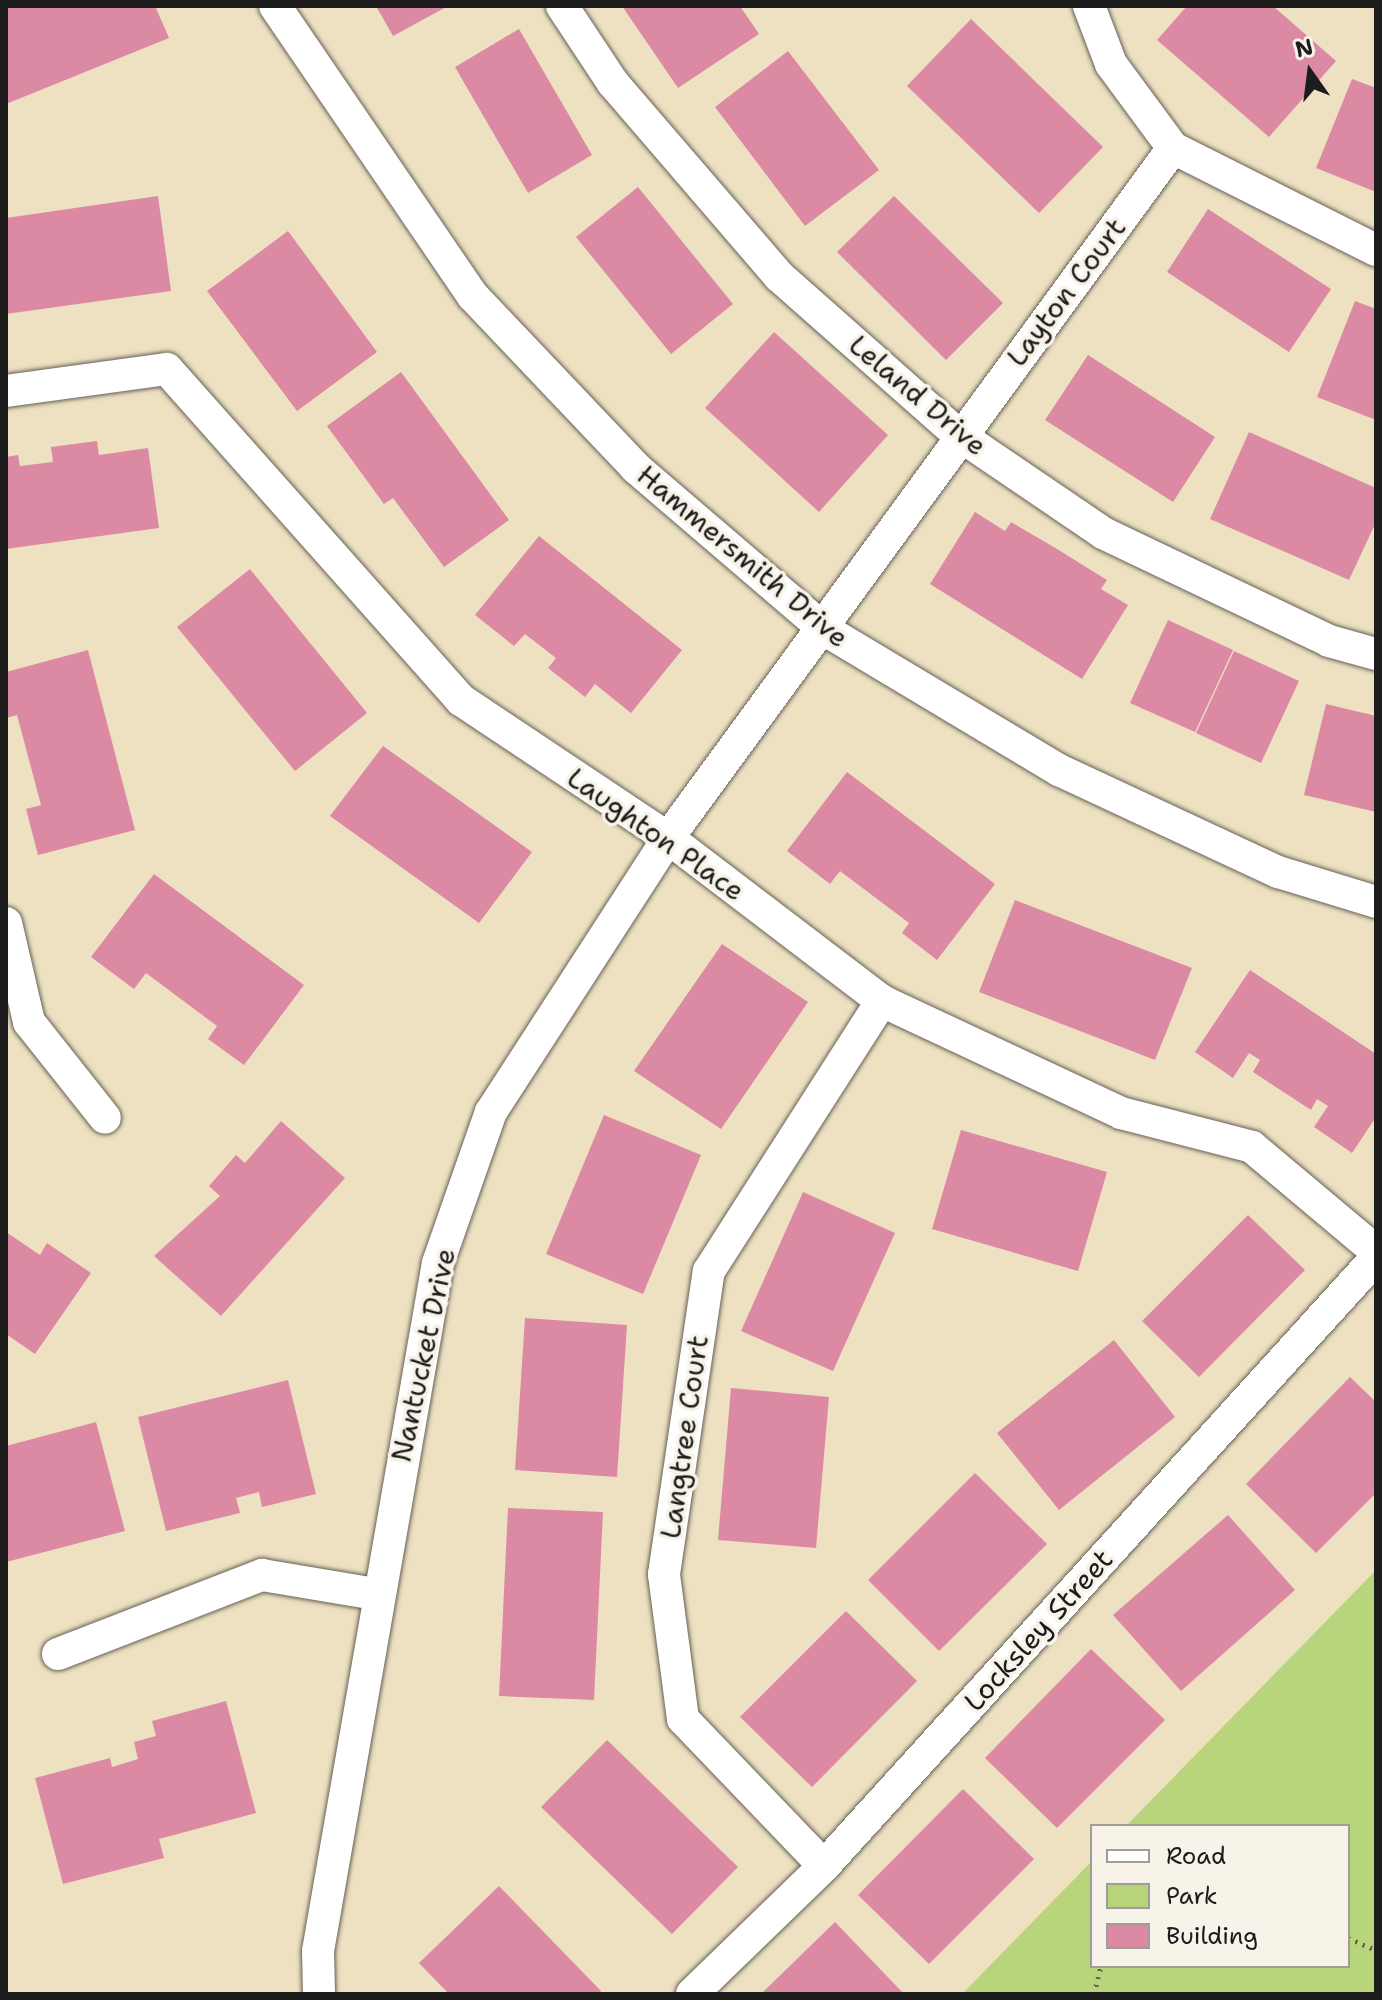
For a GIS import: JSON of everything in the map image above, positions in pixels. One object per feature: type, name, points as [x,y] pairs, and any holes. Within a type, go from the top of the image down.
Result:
[{"type":"street","name":"Hammersmith Drive","points":[[275,6],[473,296],[636,468],[825,630],[1059,770],[1278,872],[1376,902]]},
{"type":"street","name":"Leland Drive","points":[[562,6],[613,83],[779,276],[959,435],[1103,533],[1329,641],[1376,654]]},
{"type":"street","points":[[1089,6],[1111,64],[1173,148],[1376,250]]},
{"type":"street","name":"Layton Court","points":[[825,630],[959,435],[1173,148]]},
{"type":"street","name":"Laughton Place","points":[[6,391],[167,369],[461,700],[668,838],[882,1001],[1121,1113],[1252,1147],[1376,1251]]},
{"type":"street","name":"Nantucket Drive","points":[[319,1994],[318,1951],[375,1594],[438,1263],[491,1112],[668,838],[825,630]]},
{"type":"street","points":[[6,923],[29,1022],[105,1118]]},
{"type":"street","name":"Langtree Court","points":[[824,1866],[683,1719],[664,1574],[709,1271],[882,1001]]},
{"type":"street","name":"Locksley Street","points":[[692,1994],[824,1866],[1376,1258]]},
{"type":"street","points":[[58,1654],[262,1575],[375,1594]]},
{"type":"path","points":[[1350,1939],[1376,1950]]},
{"type":"path","points":[[1094,1994],[1100,1968]]},
{"type":"green space","points":[[1376,1570],[1376,1994],[962,1994],[1090,1863],[1090,1968],[1350,1968],[1350,1824],[1128,1824]]},
{"type":"building","points":[[6,6],[155,6],[169,38],[6,104]]},
{"type":"building","points":[[376,6],[448,6],[393,36]]},
{"type":"building","points":[[622,6],[740,6],[759,34],[678,88]]},
{"type":"building","points":[[1187,6],[1273,6],[1336,61],[1269,137],[1157,40]]},
{"type":"building","points":[[971,19],[1103,147],[1039,213],[907,86]]},
{"type":"building","points":[[519,29],[592,155],[528,193],[455,67]]},
{"type":"building","points":[[788,51],[879,170],[805,226],[715,107]]},
{"type":"building","points":[[1352,79],[1376,88],[1376,192],[1316,168]]},
{"type":"building","points":[[638,187],[733,304],[671,354],[576,237]]},
{"type":"building","points":[[158,196],[171,291],[6,314],[6,218]]},
{"type":"building","points":[[894,196],[1003,303],[946,360],[837,252]]},
{"type":"building","points":[[1208,209],[1331,289],[1289,352],[1167,272]]},
{"type":"building","points":[[288,231],[377,352],[297,411],[207,291]]},
{"type":"building","points":[[1355,301],[1376,309],[1376,420],[1317,397]]},
{"type":"building","points":[[774,332],[888,435],[819,512],[705,408]]},
{"type":"building","points":[[1088,355],[1215,437],[1173,502],[1045,420]]},
{"type":"building","points":[[401,372],[509,520],[444,567],[393,498],[384,504],[327,426]]},
{"type":"building","points":[[1249,432],[1376,488],[1376,522],[1349,580],[1210,519]]},
{"type":"building","points":[[97,441],[99,455],[148,448],[159,528],[6,549],[6,457],[18,455],[20,466],[53,462],[51,447]]},
{"type":"building","points":[[975,512],[1005,531],[1011,522],[1057,549],[1107,580],[1101,589],[1128,605],[1082,679],[930,584]]},
{"type":"building","points":[[539,536],[682,650],[631,713],[595,684],[585,697],[548,668],[556,658],[525,634],[514,646],[475,615]]},
{"type":"building","points":[[250,569],[367,713],[295,771],[177,627]]},
{"type":"building","points":[[1168,620],[1233,650],[1195,732],[1130,703]]},
{"type":"building","points":[[88,650],[135,830],[38,855],[26,809],[41,805],[17,715],[6,718],[6,672]]},
{"type":"building","points":[[1234,651],[1299,681],[1261,763],[1196,733]]},
{"type":"building","points":[[1326,704],[1376,716],[1376,812],[1304,795]]},
{"type":"building","points":[[383,746],[532,852],[479,923],[330,816]]},
{"type":"building","points":[[847,772],[995,884],[937,960],[902,933],[909,923],[840,871],[830,884],[787,851]]},
{"type":"building","points":[[154,874],[304,985],[244,1065],[208,1039],[217,1026],[146,973],[134,989],[91,957]]},
{"type":"building","points":[[1015,900],[1192,968],[1155,1060],[979,992]]},
{"type":"building","points":[[722,944],[808,1002],[721,1129],[634,1071]]},
{"type":"building","points":[[1250,970],[1376,1054],[1376,1117],[1352,1153],[1314,1127],[1328,1106],[1317,1099],[1311,1110],[1253,1072],[1260,1060],[1249,1053],[1233,1078],[1195,1052]]},
{"type":"building","points":[[604,1115],[701,1155],[643,1294],[546,1254]]},
{"type":"building","points":[[281,1121],[345,1178],[221,1316],[154,1256],[220,1196],[209,1186],[236,1155],[245,1163]]},
{"type":"building","points":[[961,1130],[1107,1172],[1078,1271],[932,1229]]},
{"type":"building","points":[[803,1192],[895,1233],[833,1371],[741,1331]]},
{"type":"building","points":[[1248,1215],[1305,1270],[1199,1377],[1142,1321]]},
{"type":"building","points":[[6,1232],[40,1255],[47,1243],[91,1273],[35,1354],[6,1334]]},
{"type":"building","points":[[525,1318],[627,1325],[617,1477],[515,1470]]},
{"type":"building","points":[[1114,1340],[1175,1417],[1059,1510],[997,1433]]},
{"type":"building","points":[[1350,1377],[1376,1402],[1376,1493],[1316,1553],[1246,1484]]},
{"type":"building","points":[[288,1380],[316,1494],[262,1507],[259,1492],[236,1498],[240,1513],[166,1531],[138,1417]]},
{"type":"building","points":[[731,1388],[829,1397],[816,1548],[718,1540]]},
{"type":"building","points":[[96,1422],[125,1531],[6,1562],[6,1446]]},
{"type":"building","points":[[975,1473],[1047,1544],[939,1651],[868,1580]]},
{"type":"building","points":[[508,1508],[603,1512],[594,1700],[499,1696]]},
{"type":"building","points":[[1228,1515],[1295,1590],[1181,1691],[1113,1615]]},
{"type":"building","points":[[846,1611],[917,1681],[812,1787],[740,1717]]},
{"type":"building","points":[[1091,1649],[1165,1720],[1057,1828],[985,1758]]},
{"type":"building","points":[[226,1701],[256,1813],[159,1839],[164,1858],[63,1884],[35,1778],[110,1758],[112,1767],[138,1759],[134,1742],[156,1736],[152,1721]]},
{"type":"building","points":[[607,1740],[738,1867],[672,1934],[541,1807]]},
{"type":"building","points":[[963,1789],[1034,1859],[929,1964],[858,1895]]},
{"type":"building","points":[[499,1886],[601,1991],[598,1994],[449,1994],[419,1963]]},
{"type":"building","points":[[835,1922],[904,1994],[761,1994]]}]
